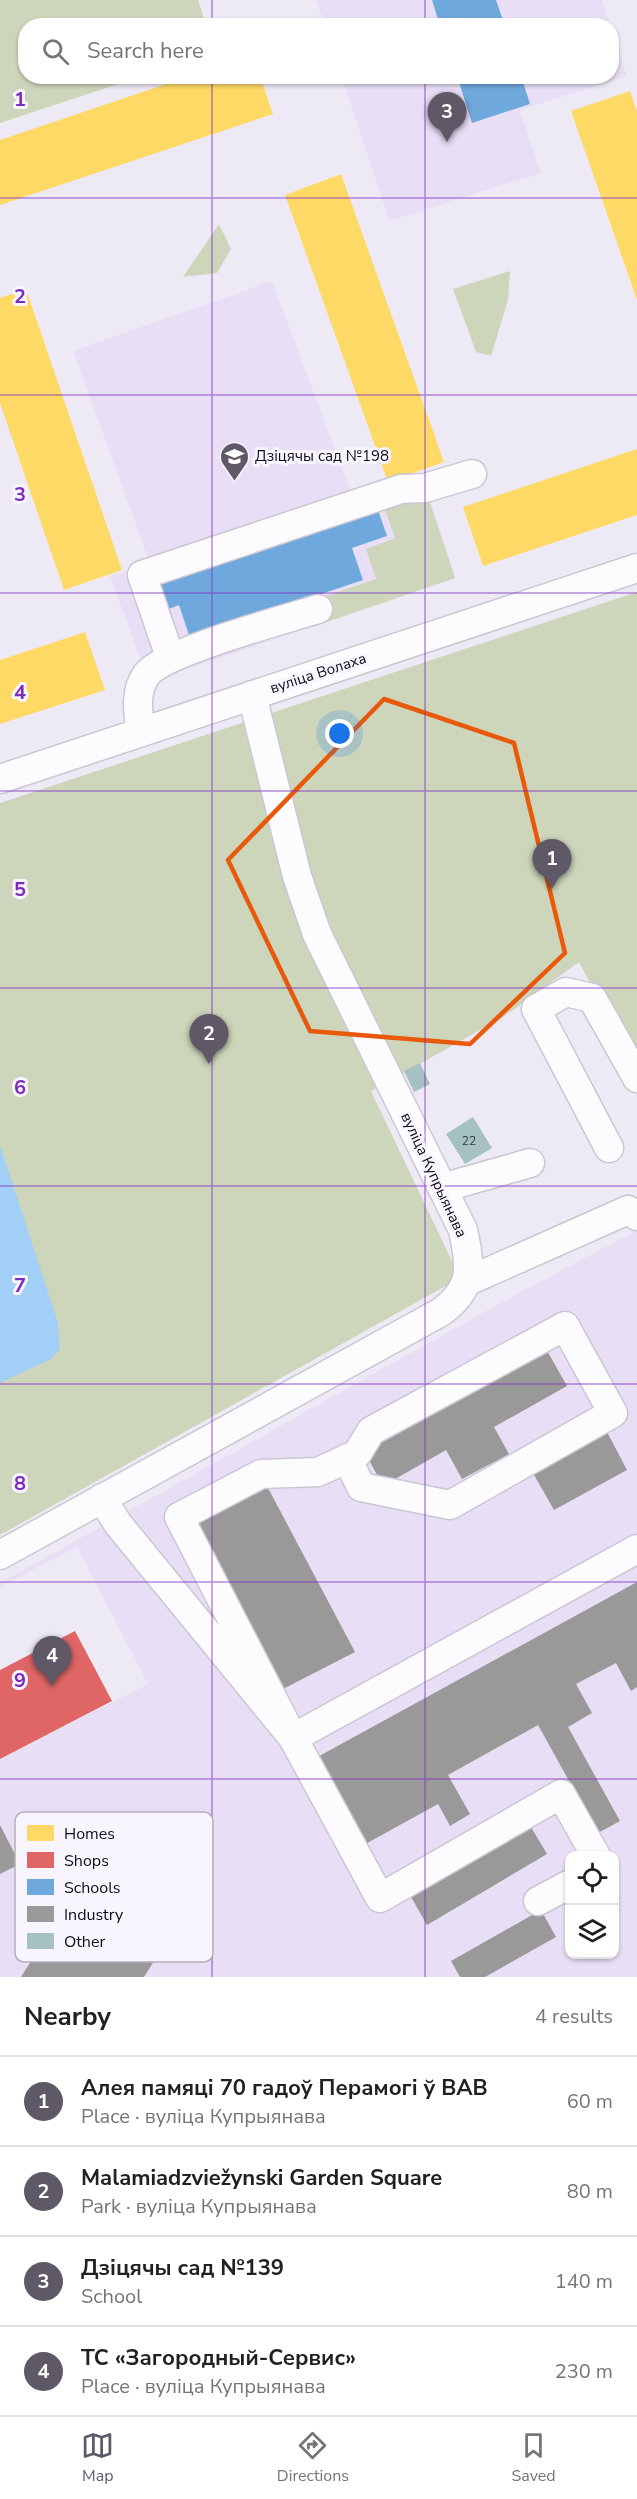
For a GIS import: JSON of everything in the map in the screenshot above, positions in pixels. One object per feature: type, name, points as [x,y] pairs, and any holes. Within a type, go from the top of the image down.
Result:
[{"type":"street","points":[[170,657],[142,575],[401,489],[425,488],[472,474]]},
{"type":"street","name":"вуліца Волаха","points":[[0,779],[637,568]]},
{"type":"street","points":[[141,732],[136,705],[147,675],[170,657],[318,609]]},
{"type":"street","name":"вуліца Купрыянава","points":[[252,695],[297,876],[317,933],[463,1230],[469,1257],[468,1281]]},
{"type":"street","points":[[609,1148],[536,1009],[566,992],[592,998],[637,1078]]},
{"type":"street","points":[[442,1188],[530,1163]]},
{"type":"street","points":[[0,1554],[441,1312],[459,1299],[468,1281],[628,1210],[637,1216]]},
{"type":"street","points":[[347,1458],[361,1487],[450,1505],[613,1413],[565,1326],[371,1431],[357,1454],[347,1458],[318,1472],[261,1474],[179,1517],[293,1738],[380,1898],[561,1794],[593,1851]]},
{"type":"street","points":[[102,1498],[118,1524],[293,1738]]},
{"type":"street","points":[[293,1738],[637,1549]]},
{"type":"street","points":[[538,1901],[565,1887]]},
{"type":"highlighted area","points":[[384,699],[514,743],[565,953],[470,1044],[310,1031],[228,860]]},
{"type":"shaded area","points":[[316,0],[602,0],[608,18],[322,18]]},
{"type":"shaded area","points":[[619,51],[627,76],[619,79]]},
{"type":"shaded area","points":[[344,84],[602,84],[520,110],[541,173],[389,221]]},
{"type":"shaded area","name":"Дзіцячы сад №198","points":[[272,281],[353,497],[432,504],[455,578],[149,682],[110,576],[150,563],[73,351]]},
{"type":"shaded area","points":[[637,1230],[637,1977],[0,1977],[0,1759],[148,1684],[77,1547],[0,1587],[0,1583],[502,1302]]},
{"type":"green space","points":[[0,0],[198,0],[204,18],[18,18],[18,84],[118,84],[0,123]]},
{"type":"green space","points":[[219,224],[231,249],[217,273],[183,277]]},
{"type":"green space","points":[[510,271],[508,300],[491,356],[476,352],[453,289]]},
{"type":"green space","points":[[425,488],[455,578],[327,622],[317,599],[376,579],[366,549],[395,538],[383,504]]},
{"type":"green space","points":[[637,592],[637,1061],[631,1064],[579,962],[502,1018],[371,1091],[460,1278],[0,1535],[0,803]]},
{"type":"water","points":[[0,1145],[58,1323],[60,1349],[51,1359],[0,1383]]},
{"type":"building: Homes","points":[[166,84],[263,84],[273,114],[0,205],[0,140]]},
{"type":"building: Homes","points":[[630,91],[637,111],[637,300],[571,111]]},
{"type":"building: Homes","points":[[341,174],[444,462],[388,482],[285,195]]},
{"type":"building: Homes","points":[[26,289],[122,570],[64,590],[0,403],[0,298]]},
{"type":"building: Homes","points":[[637,449],[637,515],[483,566],[463,507]]},
{"type":"building: Homes","points":[[85,632],[105,690],[0,724],[0,660]]},
{"type":"building: Shops","points":[[75,1631],[112,1701],[0,1759],[0,1670]]},
{"type":"building: Schools","points":[[432,0],[496,0],[502,18],[438,18]]},
{"type":"building: Schools","points":[[460,84],[524,84],[530,104],[472,123]]},
{"type":"building: Schools","points":[[378,510],[387,536],[352,548],[363,580],[190,638],[179,605],[161,612],[152,585]]},
{"type":"building: Industry","points":[[545,1347],[567,1386],[494,1427],[509,1454],[462,1479],[446,1450],[383,1486],[363,1449]]},
{"type":"building: Industry","points":[[607,1432],[627,1470],[554,1510],[533,1473]]},
{"type":"building: Industry","points":[[267,1486],[355,1652],[283,1689],[196,1524]]},
{"type":"building: Industry","points":[[637,1582],[637,1687],[631,1691],[616,1663],[576,1684],[592,1713],[568,1727],[620,1821],[598,1833],[538,1725],[448,1775],[470,1814],[450,1826],[438,1804],[360,1847],[312,1760]]},
{"type":"building: Industry","points":[[0,1825],[15,1854],[15,1866],[0,1874]]},
{"type":"building: Industry","points":[[531,1827],[547,1854],[427,1925],[411,1897]]},
{"type":"building: Industry","points":[[541,1910],[556,1937],[485,1977],[460,1977],[451,1961]]},
{"type":"building: Industry","points":[[30,1962],[153,1962],[144,1977],[21,1977]]},
{"type":"building: Other","points":[[420,1063],[430,1084],[414,1092],[404,1071]]},
{"type":"building: Other","points":[[473,1117],[492,1148],[465,1164],[446,1134]]},
{"type":"place","name":"Дзіцячы сад №139","points":[[447,142]]},
{"type":"place","name":"Дзіцячы сад №198","points":[[234,482]]},
{"type":"place","name":"Алея памяці 70 гадоў Перамогі ў ВАВ","points":[[552,889]]},
{"type":"place","name":"Malamiadzviežynski Garden Square","points":[[209,1064]]},
{"type":"place","name":"ТС «Загородный-Сервис»","points":[[52,1686]]}]
